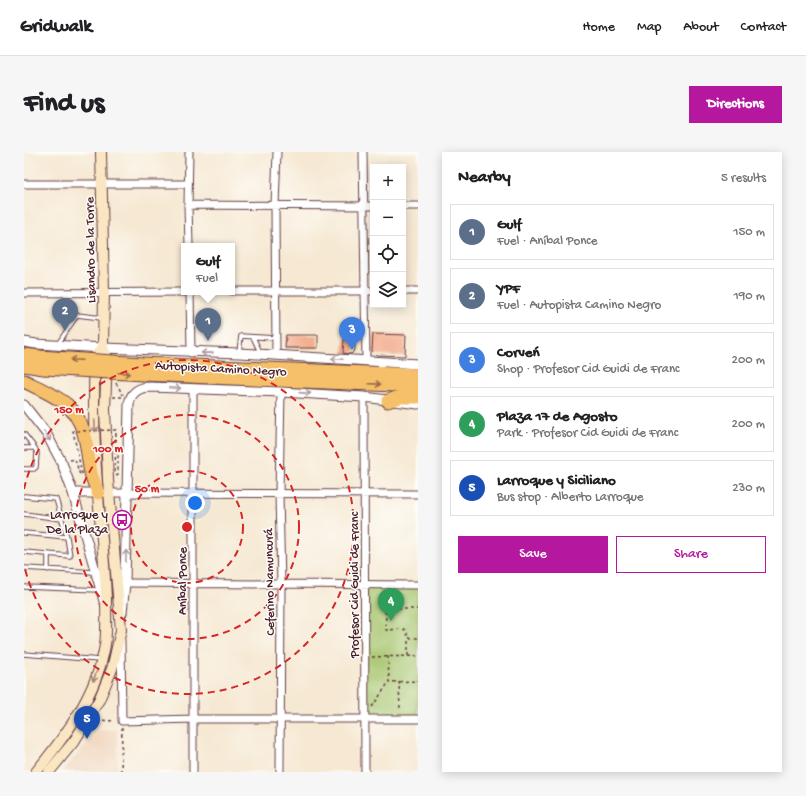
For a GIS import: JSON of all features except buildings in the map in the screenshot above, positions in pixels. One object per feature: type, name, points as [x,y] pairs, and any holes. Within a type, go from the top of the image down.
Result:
[{"type":"highway","name":"Autopista Camino Negro","points":[[24,355],[42,363]]},
{"type":"highway","name":"Autopista Camino Negro","points":[[24,365],[42,363],[418,386]]},
{"type":"highway","name":"Autopista Camino Negro","points":[[143,369],[418,376]]},
{"type":"highway","points":[[24,381],[66,404],[75,414],[84,430],[88,447],[91,473],[104,494]]},
{"type":"highway","points":[[388,401],[400,397],[418,397]]},
{"type":"main road","name":"Lisandro de la Torre","points":[[101,152],[104,292],[103,348],[107,357],[104,494]]},
{"type":"main road","points":[[49,772],[75,740],[88,720],[112,669],[121,626],[94,412],[95,356],[103,348]]},
{"type":"main road","points":[[36,772],[65,735],[88,696],[105,645],[106,610],[104,494]]},
{"type":"street","points":[[189,243],[188,184],[190,152]]},
{"type":"street","points":[[276,356],[275,205],[277,152]]},
{"type":"street","points":[[363,152],[366,361]]},
{"type":"street","points":[[24,184],[188,184]]},
{"type":"street","points":[[188,205],[370,206]]},
{"type":"street","points":[[406,206],[418,206]]},
{"type":"street","points":[[235,291],[370,291]]},
{"type":"street","points":[[406,291],[418,291]]},
{"type":"street","points":[[24,293],[181,292]]},
{"type":"street","points":[[190,295],[191,353]]},
{"type":"street","points":[[24,342],[57,346],[418,364]]},
{"type":"street","points":[[418,404],[364,397],[281,392],[151,387],[137,390],[130,398],[129,405],[125,583],[121,626],[122,721],[193,719],[418,719]]},
{"type":"street","name":"Aníbal Ponce","points":[[193,389],[193,772]]},
{"type":"street","name":"Ceferino Namuncurá","points":[[280,772],[281,585],[279,494],[281,392]]},
{"type":"street","name":"Profesor Cid Guidi de Franc","points":[[364,397],[365,772]]},
{"type":"street","points":[[24,404],[46,433],[62,463],[73,493],[106,610]]},
{"type":"street","points":[[73,493],[418,494]]},
{"type":"street","points":[[125,583],[418,585]]},
{"type":"lane","points":[[57,346],[76,315],[103,318]]},
{"type":"lane","points":[[239,354],[241,336],[276,338]]},
{"type":"lane","points":[[253,337],[261,355]]},
{"type":"lane","points":[[24,434],[37,453],[36,467],[34,469],[24,469]]},
{"type":"lane","points":[[24,448],[34,448]]},
{"type":"lane","points":[[24,496],[56,499],[67,537],[70,556],[24,552]]},
{"type":"lane","points":[[24,514],[62,519]]},
{"type":"lane","points":[[24,533],[67,537]]},
{"type":"lane","points":[[48,554],[48,570]]},
{"type":"lane","points":[[24,568],[95,572]]},
{"type":"lane","points":[[24,587],[100,590]]},
{"type":"lane","points":[[24,654],[101,660]]},
{"type":"path","points":[[105,397],[124,397],[114,380]]},
{"type":"path","points":[[62,463],[75,458],[80,474],[82,474],[73,431],[116,430],[115,475]]},
{"type":"path","points":[[385,585],[386,630],[404,630],[407,633],[408,656]]},
{"type":"path","points":[[386,610],[418,609]]},
{"type":"path","points":[[408,638],[418,638]]},
{"type":"path","points":[[365,719],[388,682],[388,656]]},
{"type":"path","points":[[365,657],[418,656]]},
{"type":"path","points":[[399,681],[400,719]]},
{"type":"path","points":[[388,682],[418,681]]},
{"type":"path","points":[[88,720],[122,721],[121,772]]},
{"type":"shaded area","points":[[99,730],[118,730],[117,772],[62,772]]},
{"type":"green space","points":[[365,585],[418,585],[418,719],[365,719]]},
{"type":"place","name":"YPF","points":[[65,331]]},
{"type":"place","name":"Gulf","points":[[208,341]]},
{"type":"place","name":"Corveń","points":[[352,350]]},
{"type":"place","name":"Larroque y De la Plaza","points":[[122,520]]},
{"type":"place","name":"Plaza 17 de Agosto","points":[[391,621]]},
{"type":"place","name":"Larroque y Siciliano","points":[[87,739]]}]
